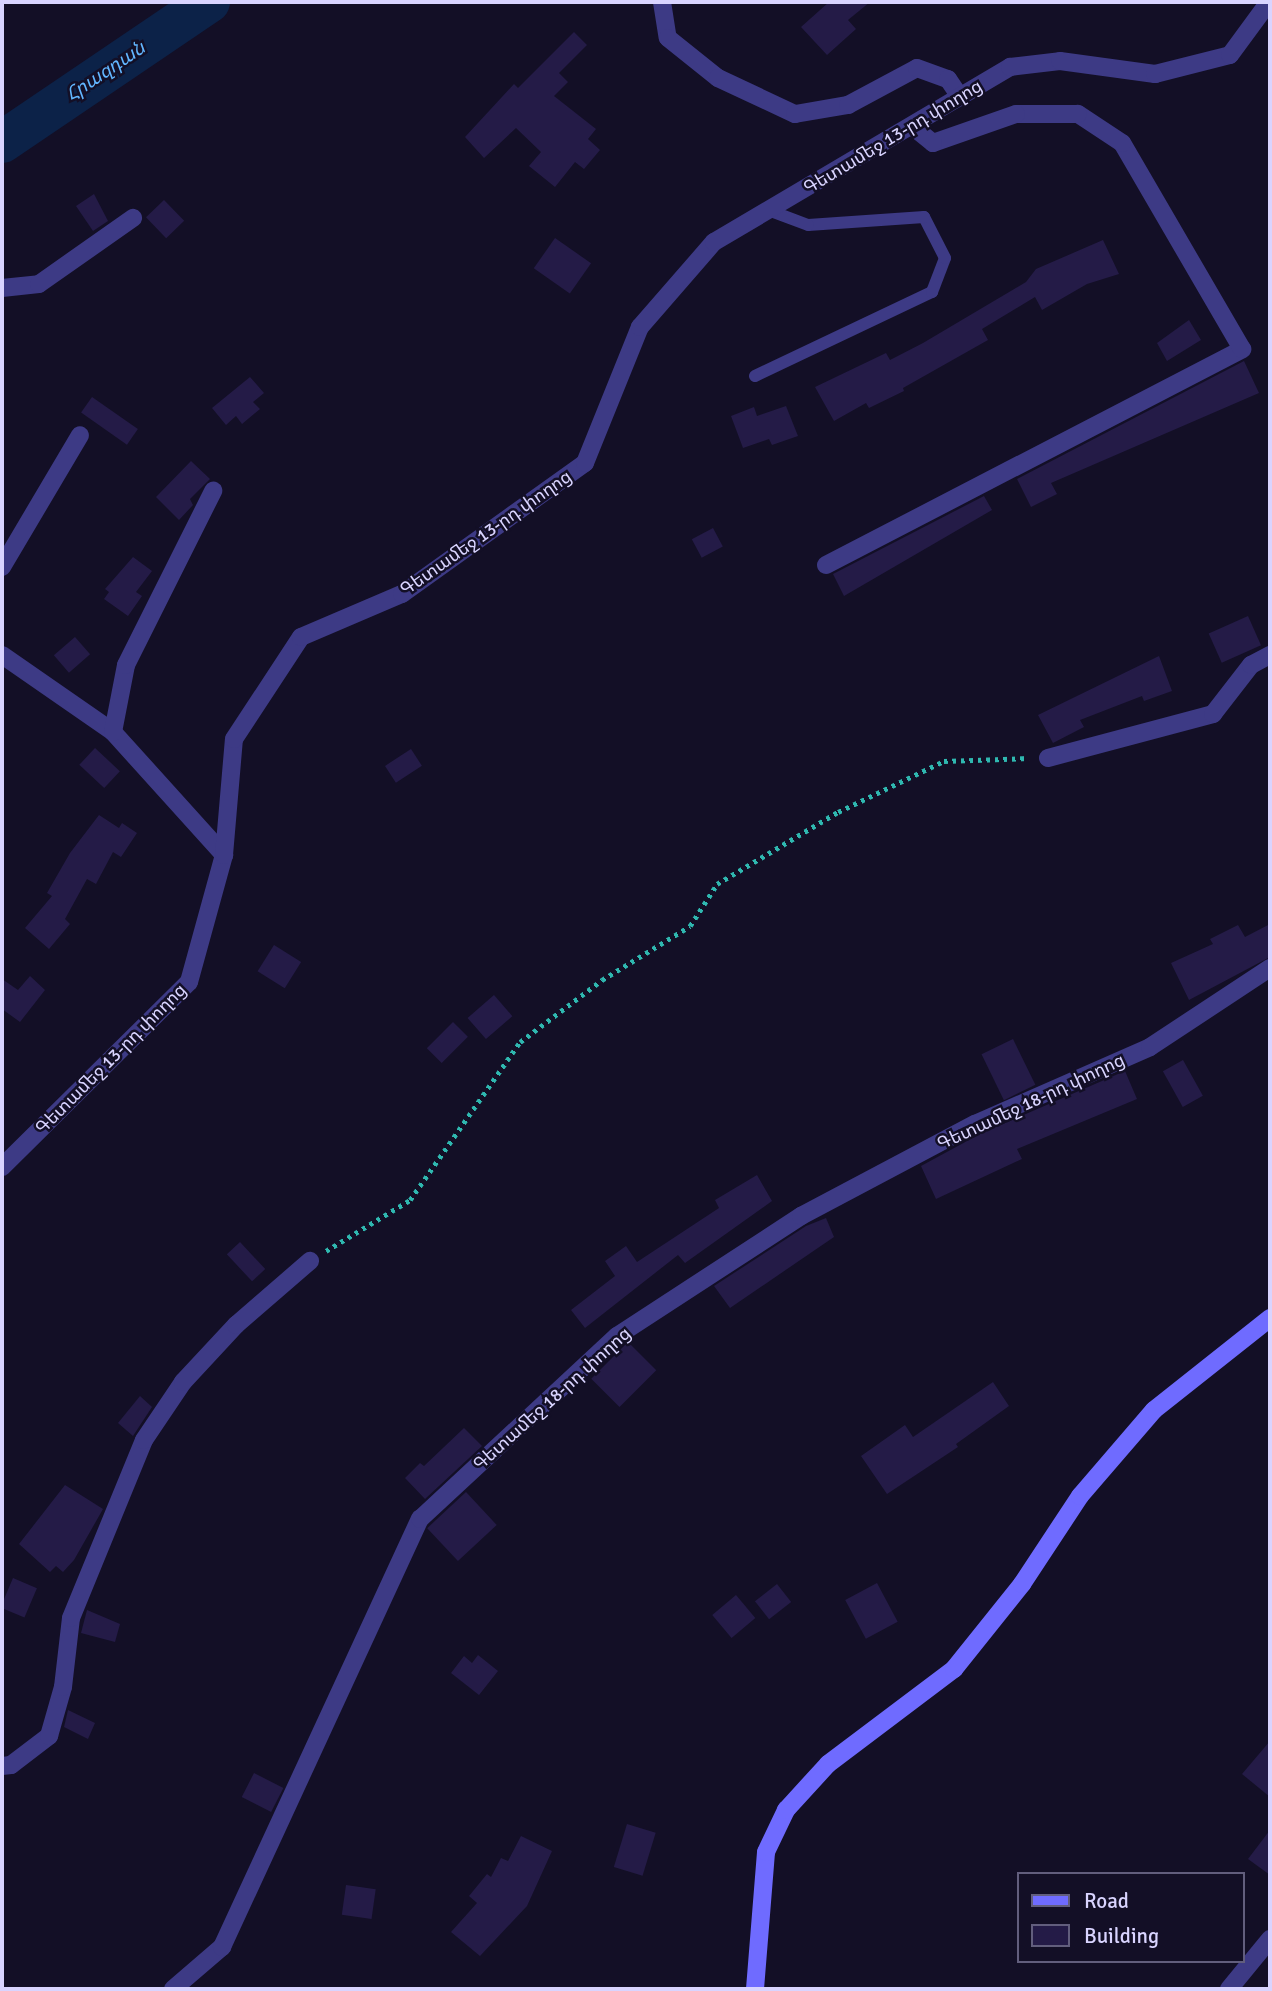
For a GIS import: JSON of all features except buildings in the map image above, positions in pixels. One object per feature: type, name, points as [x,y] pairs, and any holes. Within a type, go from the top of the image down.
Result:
[{"type":"street","points":[[662,2],[668,37],[718,78],[795,114],[848,105],[917,68],[948,79],[960,97]]},
{"type":"street","name":"Գետամեջ 13-րդ փողոց","points":[[2,1167],[189,982],[224,855],[234,739],[301,637],[401,594],[585,463],[640,327],[714,242],[1010,67],[1060,61],[1154,74],[1230,55],[1269,2]]},
{"type":"street","points":[[826,565],[1242,349],[1122,142],[1078,114],[1016,114],[933,142],[912,126]]},
{"type":"street","points":[[2,288],[39,284],[133,218]]},
{"type":"street","points":[[2,566],[80,435]]},
{"type":"street","points":[[113,732],[126,665],[213,491]]},
{"type":"street","points":[[2,655],[113,732],[224,855]]},
{"type":"street","points":[[1048,758],[1213,714],[1251,665],[1270,655]]},
{"type":"street","name":"Գետամեջ 18-րդ փողոց","points":[[173,1989],[222,1947],[420,1519],[617,1336],[801,1216],[975,1124],[1150,1048],[1270,968]]},
{"type":"street","points":[[2,1766],[10,1765],[49,1736],[63,1687],[71,1618],[144,1440],[183,1381],[236,1325],[310,1261]]},
{"type":"street","points":[[755,1989],[766,1852],[786,1810],[828,1764],[954,1669],[1022,1584],[1080,1496],[1154,1410],[1270,1318]]},
{"type":"street","points":[[1229,1989],[1270,1940]]},
{"type":"lane","points":[[755,376],[932,292],[945,258],[924,217],[808,225],[768,210]]},
{"type":"path","points":[[310,1261],[411,1200],[520,1042],[602,980],[690,926],[717,884],[838,812],[944,761],[1048,758]]},
{"type":"waterway","name":"Հրազդան","points":[[2,142],[209,2]]}]
